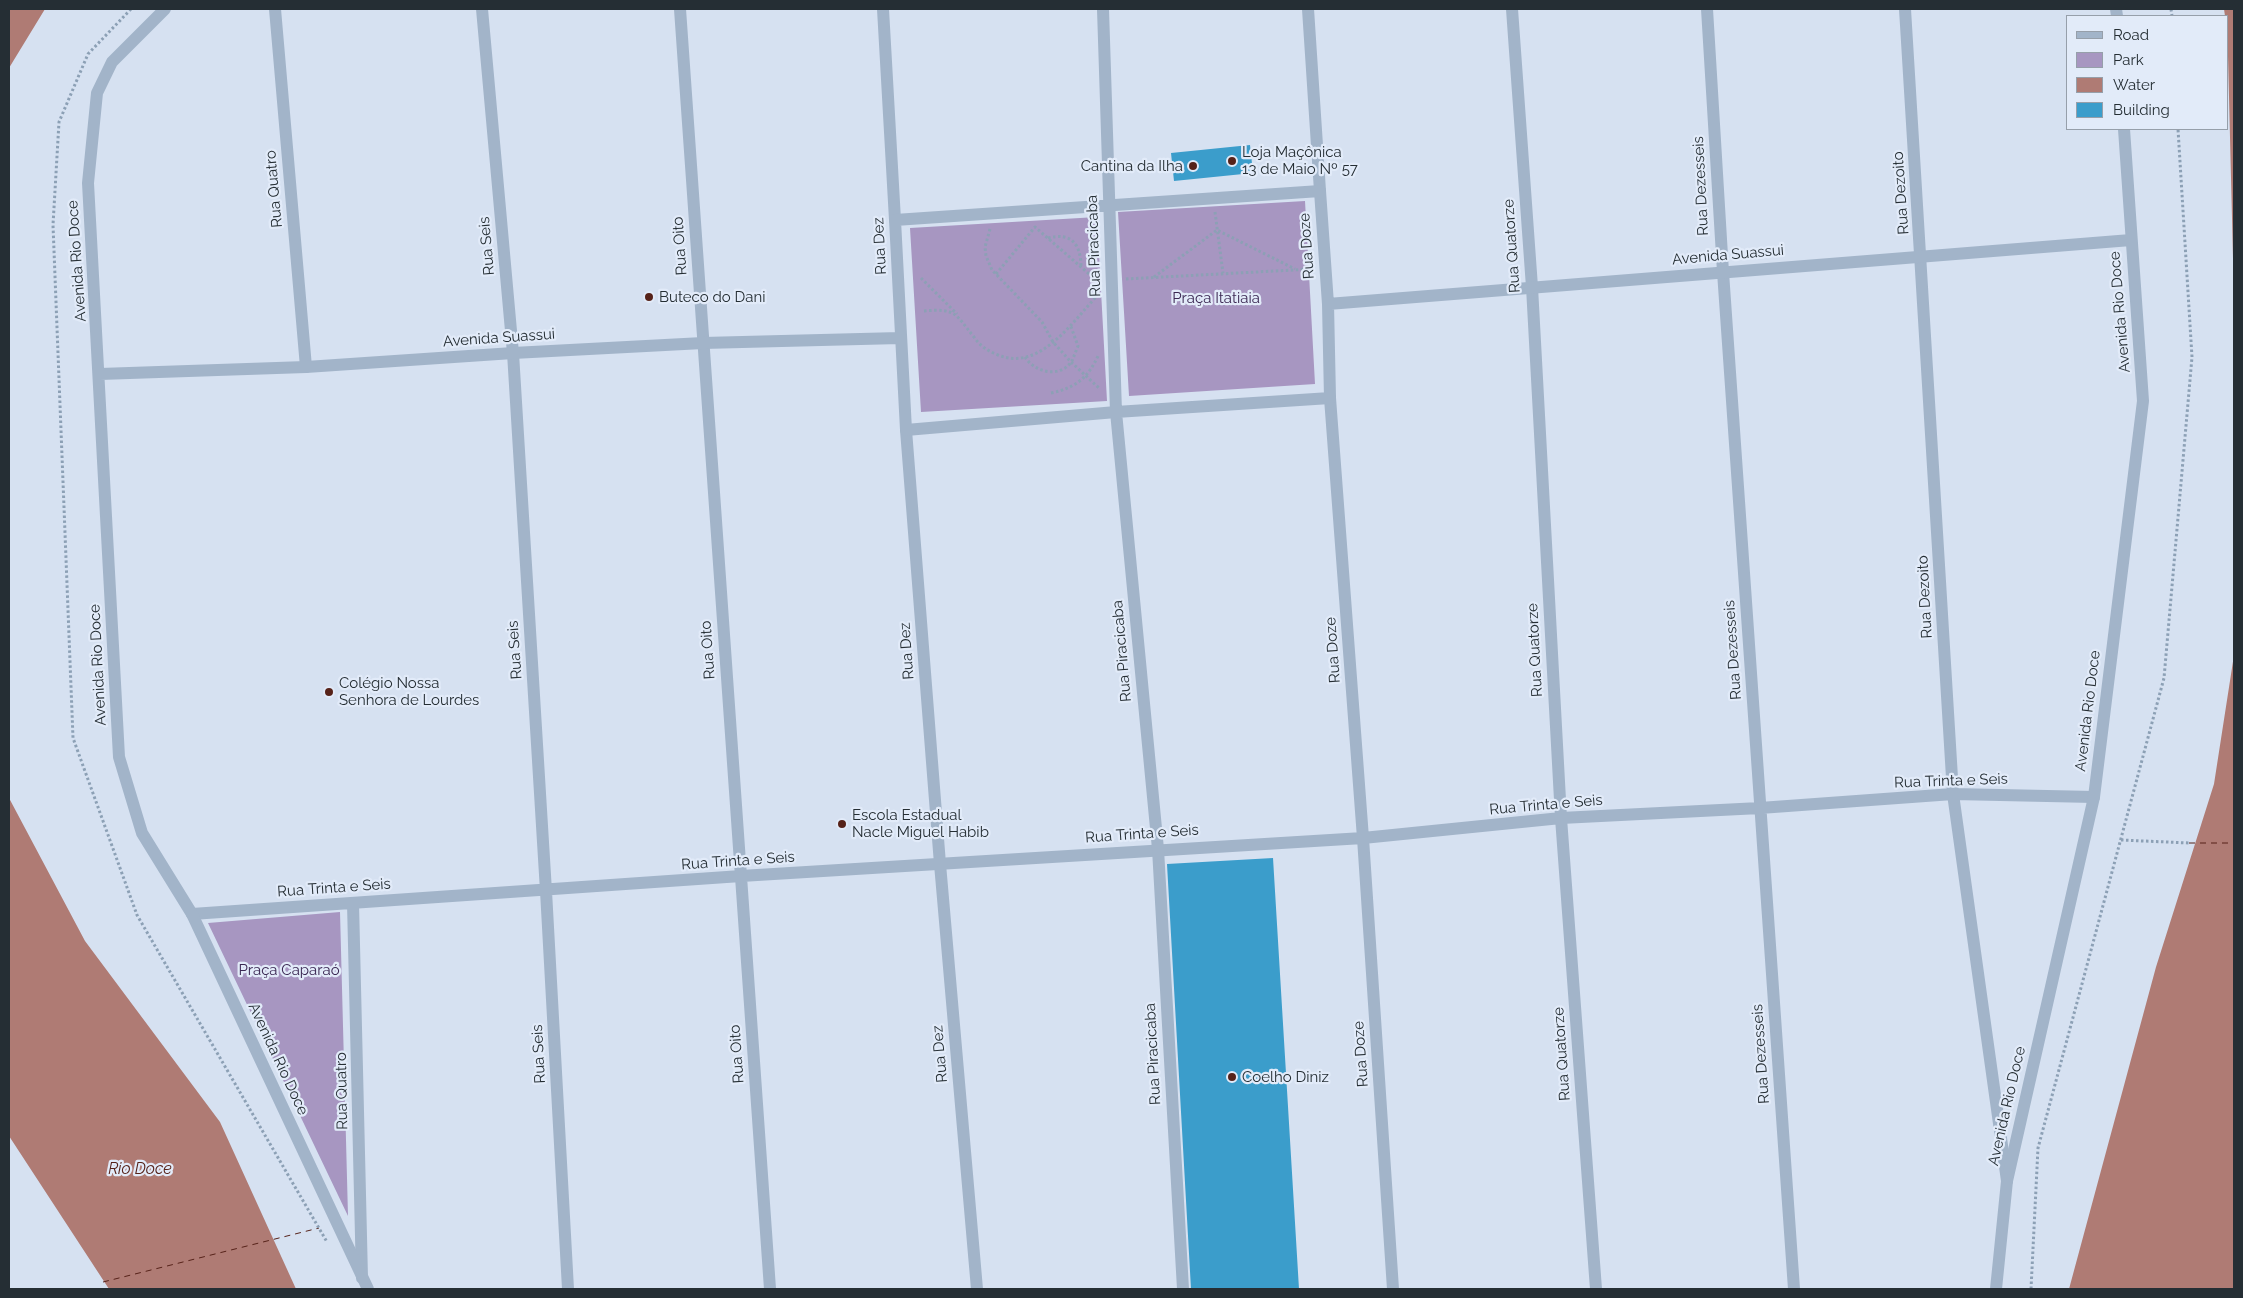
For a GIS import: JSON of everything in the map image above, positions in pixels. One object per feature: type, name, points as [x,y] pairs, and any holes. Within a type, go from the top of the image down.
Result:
[{"type":"street","name":"Avenida Rio Doce","points":[[165,9],[112,62],[97,93],[88,182],[100,374],[119,757],[142,833],[192,914],[365,1284]]},
{"type":"street","name":"Rua Quatro","points":[[275,9],[306,367]]},
{"type":"street","name":"Rua Seis","points":[[482,9],[513,353],[568,1289]]},
{"type":"street","name":"Rua Oito","points":[[680,9],[770,1289]]},
{"type":"street","name":"Rua Dez","points":[[883,9],[906,430],[940,864],[977,1289]]},
{"type":"street","name":"Rua Piracicaba","points":[[1104,9],[1116,412],[1158,849],[1183,1289]]},
{"type":"street","name":"Rua Doze","points":[[1308,9],[1328,304],[1330,398],[1363,838],[1393,1289]]},
{"type":"street","name":"Rua Quatorze","points":[[1512,9],[1532,287],[1561,818],[1596,1289]]},
{"type":"street","name":"Rua Dezesseis","points":[[1707,9],[1723,272],[1794,1289]]},
{"type":"street","name":"Rua Dezoito","points":[[1905,9],[1922,256],[1953,794],[2007,1181]]},
{"type":"street","name":"Avenida Rio Doce","points":[[1996,1289],[2007,1181],[2094,797],[2143,401],[2124,130]]},
{"type":"street","points":[[895,220],[1320,191]]},
{"type":"street","name":"Avenida Suassui","points":[[1328,304],[2131,240]]},
{"type":"street","name":"Avenida Suassui","points":[[100,374],[306,367],[702,343],[900,338]]},
{"type":"street","points":[[906,430],[1116,412],[1330,398]]},
{"type":"street","name":"Rua Trinta e Seis","points":[[192,914],[741,876],[1158,849],[1363,838],[1561,818],[1760,808],[1953,794],[2094,797]]},
{"type":"street","name":"Rua Quatro","points":[[353,903],[365,1284]]},
{"type":"path","points":[[2030,1289],[2038,1148],[2164,678],[2192,357],[2178,130]]},
{"type":"path","points":[[1213,199],[1223,273]]},
{"type":"path","points":[[996,274],[1035,226],[1096,280]]},
{"type":"path","points":[[990,229],[985,246],[986,256],[996,274],[1042,322],[1053,342],[1071,362],[1102,391]]},
{"type":"path","points":[[1217,230],[1295,270]]},
{"type":"path","points":[[1153,277],[1217,230]]},
{"type":"path","points":[[1048,238],[1065,236],[1071,239],[1080,252],[1081,268]]},
{"type":"path","points":[[1112,279],[1325,268]]},
{"type":"path","points":[[921,278],[959,317],[983,348],[1006,358],[1037,354],[1053,342],[1096,296]]},
{"type":"path","points":[[924,311],[940,310],[959,317]]},
{"type":"path","points":[[1025,357],[1030,365],[1039,370],[1051,372],[1064,368],[1071,362],[1078,346],[1070,324]]},
{"type":"path","points":[[1051,393],[1065,390],[1087,376],[1098,357],[1099,351]]},
{"type":"path","points":[[2121,840],[2189,843]]},
{"type":"green space","name":"Praça Itatiaia","points":[[1305,201],[1315,384],[1129,396],[1118,212]]},
{"type":"green space","points":[[1097,217],[1107,401],[921,412],[910,228]]},
{"type":"green space","name":"Praça Caparaó","points":[[340,912],[348,1216],[208,923]]},
{"type":"water","points":[[9,9],[45,9],[9,68]]},
{"type":"water","points":[[2224,9],[2234,9],[2234,299],[2228,15],[2225,15]]},
{"type":"water","points":[[2234,655],[2234,1289],[2069,1289],[2156,967],[2214,784]]},
{"type":"water","name":"Rio Doce","points":[[9,798],[85,941],[220,1122],[296,1289],[109,1289],[9,1136]]},
{"type":"building","points":[[1250,145],[1253,173],[1174,181],[1171,153]]},
{"type":"building","name":"Coelho Diniz","points":[[1273,858],[1299,1289],[1191,1289],[1167,864]]},
{"type":"ferry route","points":[[2189,843],[2234,843]]},
{"type":"ferry route","points":[[103,1282],[319,1228]]},
{"type":"place","name":"Loja Maçônica 13 de Maio Nº 57","points":[[1232,161]]},
{"type":"place","name":"Cantina da Ilha","points":[[1193,166]]},
{"type":"place","name":"Buteco do Dani","points":[[649,297]]},
{"type":"place","name":"Colégio Nossa Senhora de Lourdes","points":[[329,692]]},
{"type":"place","name":"Escola Estadual Nacle Miguel Habib","points":[[842,824]]},
{"type":"place","name":"Coelho Diniz","points":[[1232,1077]]}]
